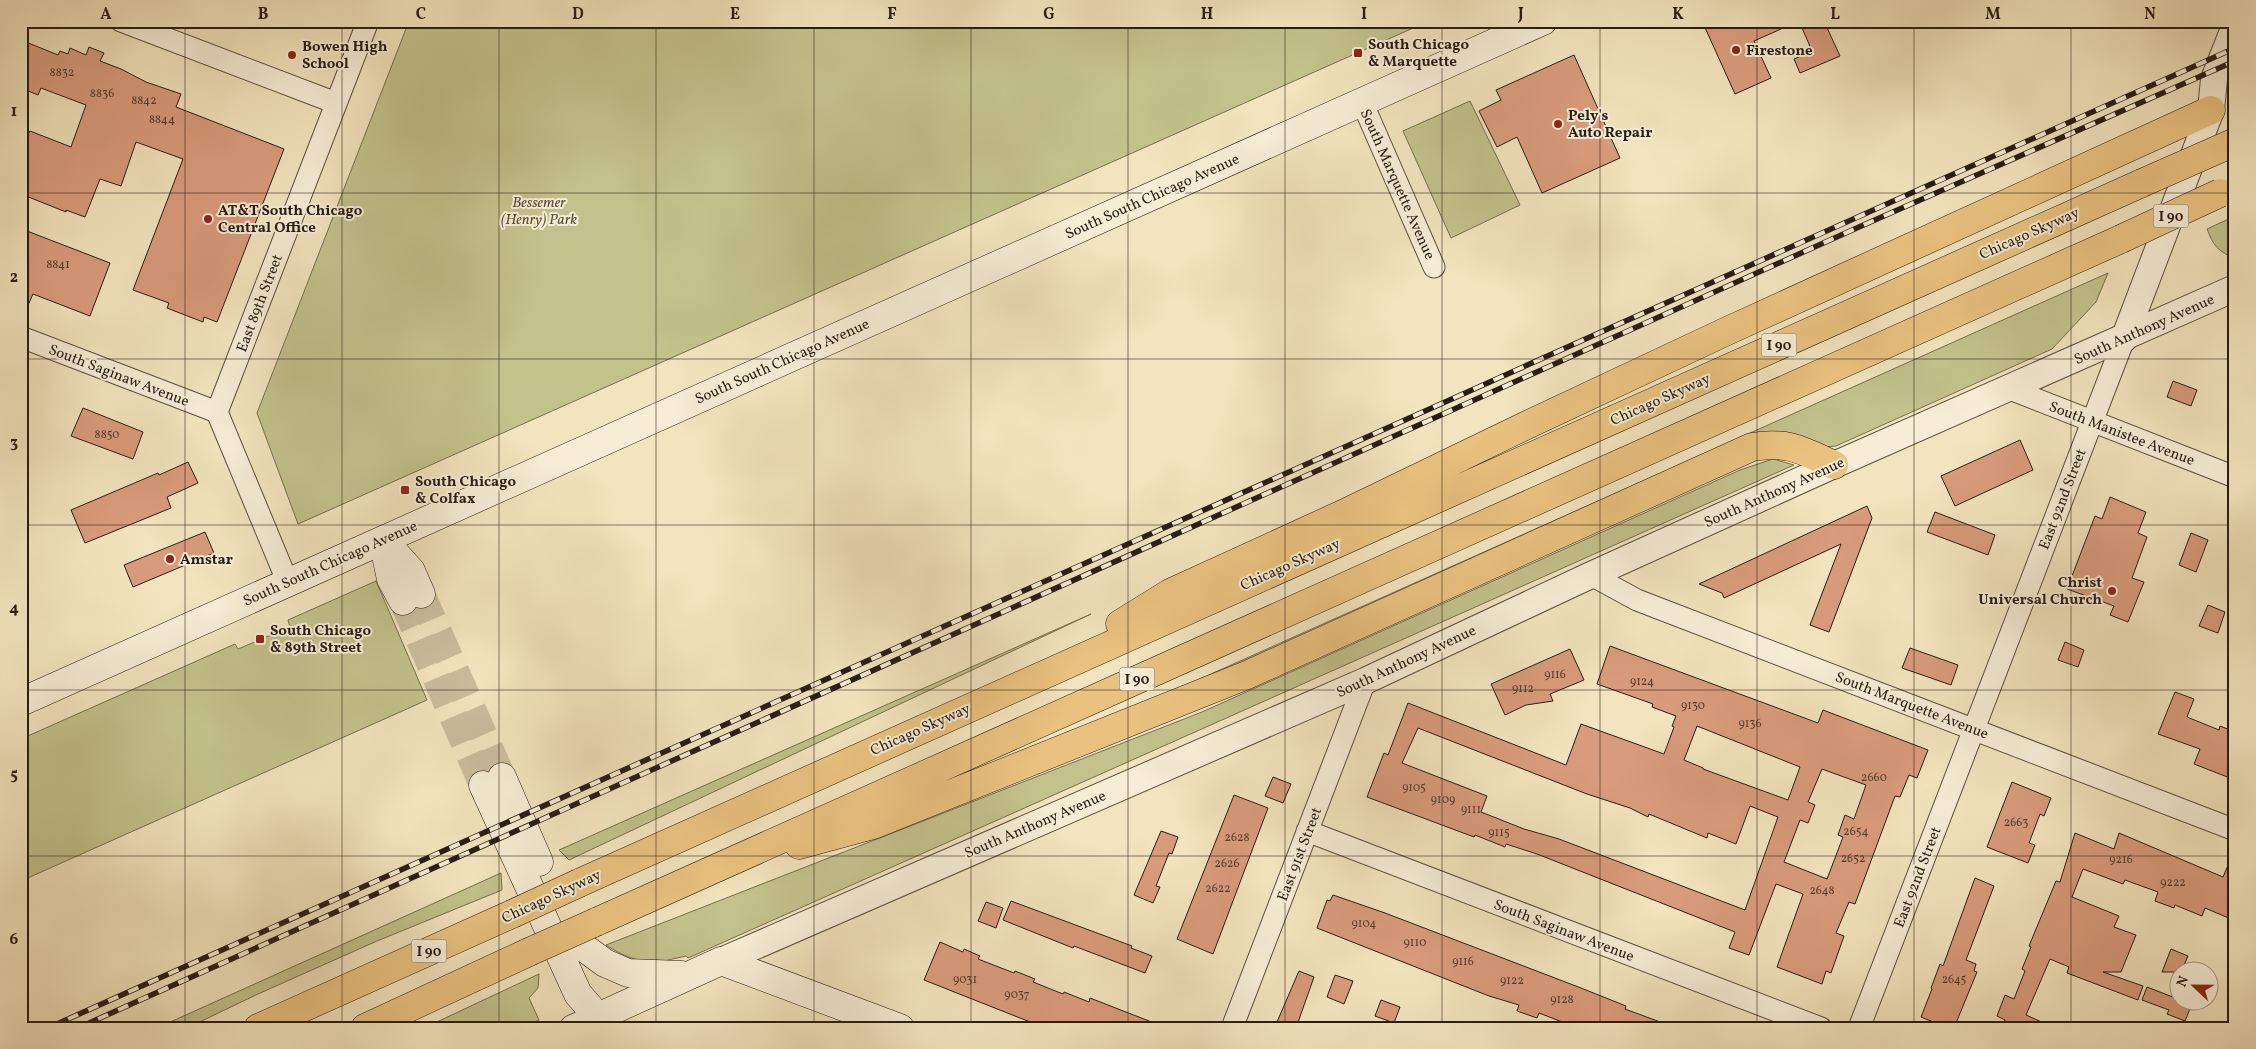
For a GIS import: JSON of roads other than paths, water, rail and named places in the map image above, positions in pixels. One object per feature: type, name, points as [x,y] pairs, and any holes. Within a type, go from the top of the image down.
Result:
[{"type":"highway","points":[[1017,686],[1170,594],[1725,332],[2211,110]]},
{"type":"highway","name":"Chicago Skyway","points":[[332,994],[2235,142]]},
{"type":"highway","name":"I 90","points":[[364,1028],[711,870],[1554,492],[1762,401],[2228,190]]},
{"type":"highway","points":[[711,870],[873,824],[1247,675],[1752,447],[1783,444],[1834,465]]},
{"type":"highway","name":"I 90","points":[[277,1028],[332,994]]},
{"type":"highway","name":"I 90","points":[[253,1028],[332,994]]},
{"type":"highway","name":"I 90","points":[[258,1028],[332,994]]},
{"type":"highway","name":"I 90","points":[[262,1028],[332,994]]},
{"type":"main road","name":"South South Chicago Avenue","points":[[21,702],[1543,21]]},
{"type":"main road","points":[[383,540],[411,571],[412,597]]},
{"type":"main road","points":[[492,781],[572,939],[594,988],[599,1022],[578,994],[492,781]]},
{"type":"main road","points":[[572,939],[605,963],[628,973],[690,975]]},
{"type":"main road","points":[[721,961],[900,1028]]},
{"type":"main road","name":"South Anthony Avenue","points":[[599,1022],[721,961]]},
{"type":"street","points":[[121,21],[336,103]]},
{"type":"street","name":"East 89th Street","points":[[217,412],[368,21]]},
{"type":"street","name":"East 92nd Street","points":[[1860,1028],[2211,110],[2214,79],[2235,26]]},
{"type":"street","name":"East 92nd Street","points":[[2211,110],[2231,86],[2235,77]]},
{"type":"street","name":"South Marquette Avenue","points":[[1362,102],[1434,267]]},
{"type":"street","name":"South Anthony Avenue","points":[[721,961],[1365,681],[1591,575],[1834,465],[2010,389],[2235,288]]},
{"type":"street","name":"South Saginaw Avenue","points":[[21,337],[217,412]]},
{"type":"street","name":"South Manistee Avenue","points":[[2010,389],[2235,476]]},
{"type":"street","points":[[217,412],[288,582]]},
{"type":"street","name":"South Marquette Avenue","points":[[1591,575],[1637,600],[2235,830]]},
{"type":"street","name":"East 91st Street","points":[[1232,1028],[1365,681]]},
{"type":"street","name":"South Saginaw Avenue","points":[[1307,831],[1821,1028]]},
{"type":"street","name":"South Anthony Avenue","points":[[573,1028],[599,1022]]},
{"type":"tunnel","points":[[421,594],[502,777]]},
{"type":"tunnel","points":[[403,601],[483,785]]},
{"type":"railway","points":[[48,1028],[2235,48]]},
{"type":"railway","points":[[78,1028],[1859,227],[2235,61]]},
{"type":"place","name":"Firestone","points":[[1736,50]]},
{"type":"place","name":"South Chicago & Marquette","points":[[1358,53]]},
{"type":"place","name":"Bowen High School","points":[[292,55]]},
{"type":"place","name":"Pely's Auto Repair","points":[[1558,124]]},
{"type":"place","name":"AT&T South Chicago Central Office","points":[[208,219]]},
{"type":"place","name":"South Chicago & Colfax","points":[[405,490]]},
{"type":"place","name":"Amstar","points":[[170,559]]},
{"type":"place","name":"Christ Universal Church","points":[[2112,591]]},
{"type":"place","name":"South Chicago & 89th Street","points":[[260,639]]},
{"type":"park label","name":"Bessemer (Henry) Park","points":[[539,210]]}]
